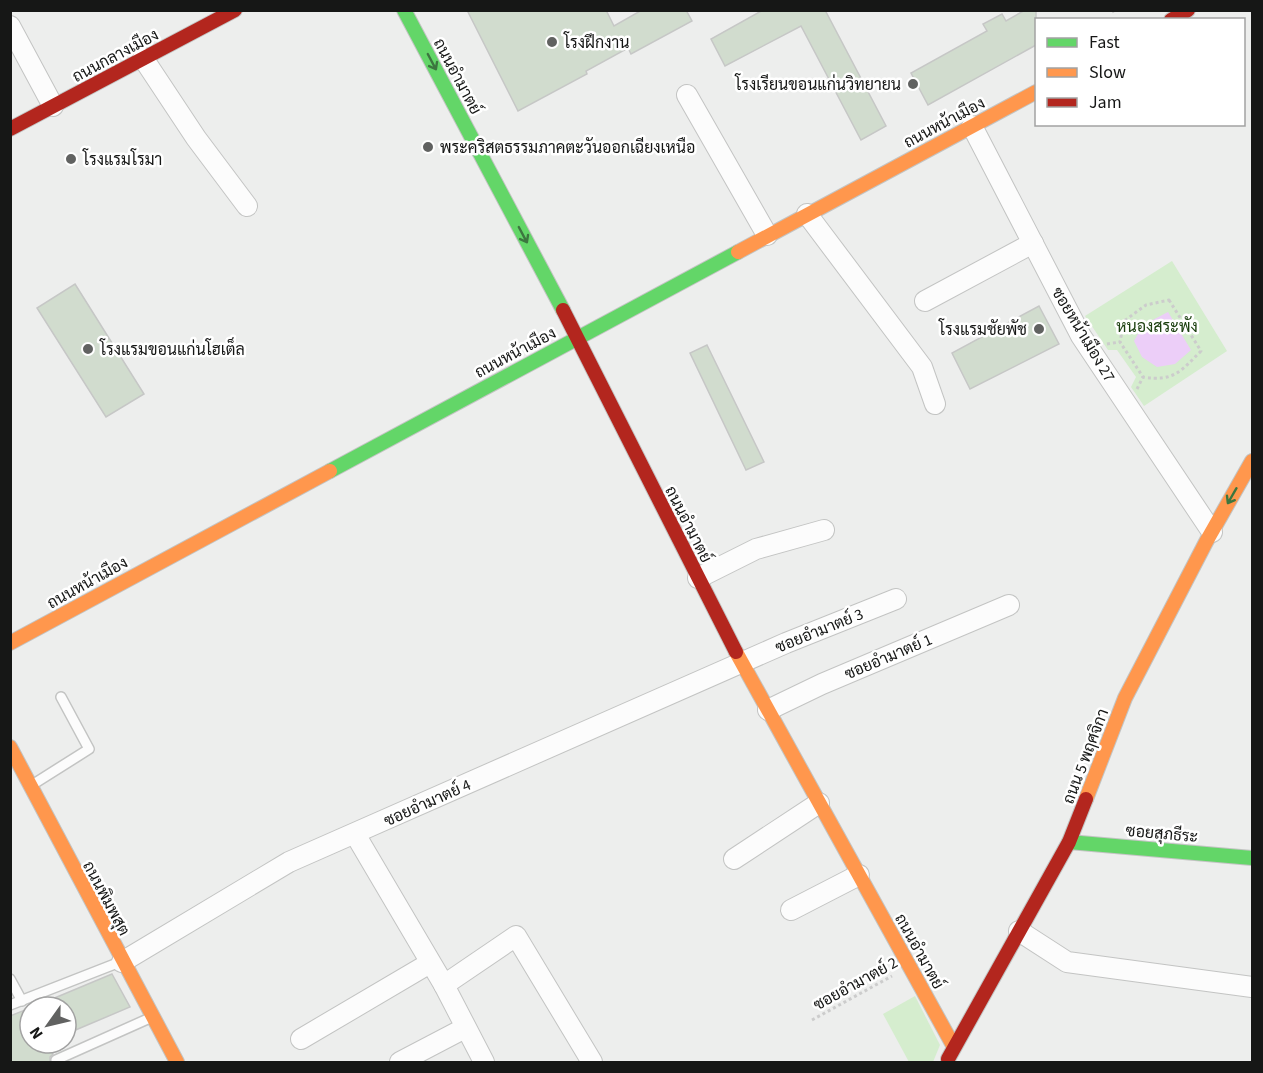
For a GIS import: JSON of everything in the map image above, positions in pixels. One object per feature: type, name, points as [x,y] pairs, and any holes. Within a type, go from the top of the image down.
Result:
[{"type":"street","name":"ถนนกลางเมือง","points":[[10,129],[235,10]]},
{"type":"street","name":"ถนนอำมาตย์","points":[[404,10],[578,338],[742,663],[954,1047]]},
{"type":"street","points":[[1174,18],[1188,10]]},
{"type":"street","points":[[10,26],[53,106]]},
{"type":"street","points":[[143,58],[195,138],[247,206]]},
{"type":"street","name":"ถนนหน้าเมือง","points":[[10,643],[1035,93]]},
{"type":"street","points":[[687,95],[767,236]]},
{"type":"street","name":"ซอยหน้าเมือง 27","points":[[972,126],[1081,336],[1212,531]]},
{"type":"street","points":[[807,214],[922,367],[935,404]]},
{"type":"street","points":[[925,301],[1033,243]]},
{"type":"street","name":"ถนน 5 พฤศจิกา","points":[[946,1062],[1069,842],[1125,698],[1212,531],[1252,461]]},
{"type":"street","points":[[698,578],[756,549],[824,530]]},
{"type":"street","name":"ซอยอำมาตย์ 3","points":[[742,663],[896,599]]},
{"type":"street","name":"ซอยอำมาตย์ 1","points":[[768,710],[822,684],[1009,605]]},
{"type":"street","name":"ซอยอำมาตย์ 4","points":[[122,962],[289,862],[742,663]]},
{"type":"street","name":"ถนนพิมพสุต","points":[[10,747],[25,781],[177,1062]]},
{"type":"street","points":[[734,859],[819,803]]},
{"type":"street","points":[[355,834],[444,985],[484,1062]]},
{"type":"street","name":"ซอยสุภธีระ","points":[[1069,842],[1252,858]]},
{"type":"street","points":[[791,910],[859,875]]},
{"type":"street","points":[[1019,932],[1067,962],[1252,987]]},
{"type":"street","points":[[444,985],[516,936],[592,1062]]},
{"type":"street","points":[[301,1039],[430,963]]},
{"type":"street","points":[[400,1062],[465,1028]]},
{"type":"lane","points":[[25,781],[89,749],[61,697]]},
{"type":"lane","points":[[37,995],[122,962]]},
{"type":"lane","points":[[10,979],[19,995]]},
{"type":"lane","points":[[56,1060],[152,1017]]},
{"type":"path","points":[[1169,300],[1201,351],[1181,371],[1161,380],[1143,377],[1120,342],[1124,321],[1146,305],[1169,300]]},
{"type":"path","name":"ซอยอำมาตย์ 2","points":[[812,1020],[909,967]]},
{"type":"green space","name":"หนองสระพัง","points":[[1172,261],[1227,351],[1144,406],[1131,387],[1136,377],[1117,350],[1108,350],[1085,316]]},
{"type":"green space","points":[[915,996],[940,1045],[933,1062],[909,1062],[883,1014]]},
{"type":"shaded area","points":[[1168,312],[1191,350],[1175,364],[1157,367],[1142,357],[1134,341],[1143,325]]},
{"type":"building","points":[[467,10],[606,10],[614,26],[642,10],[686,10],[692,21],[631,54],[628,48],[586,71],[587,74],[518,111]]},
{"type":"building","points":[[763,10],[825,10],[886,126],[861,140],[801,26],[725,66],[711,39]]},
{"type":"building","points":[[1025,10],[1036,10],[1035,46],[928,105],[911,73],[987,31],[983,24],[1002,14],[1006,21]]},
{"type":"building","points":[[75,284],[144,394],[106,417],[37,308]]},
{"type":"building","points":[[1039,306],[1059,344],[970,389],[952,353]]},
{"type":"building","points":[[707,345],[764,462],[746,470],[690,353]]},
{"type":"building","points":[[112,974],[130,1007],[78,1029],[78,995],[62,995]]},
{"type":"building","points":[[18,1013],[18,1055],[52,1055],[50,1062],[10,1062],[10,1016]]},
{"type":"traffic: fast","points":[[404,10],[563,310]]},
{"type":"traffic: fast","points":[[330,471],[738,252]]},
{"type":"traffic: fast","points":[[1069,842],[1252,858]]},
{"type":"traffic: slow","points":[[738,252],[1035,93]]},
{"type":"traffic: slow","points":[[1086,799],[1125,698],[1206,542],[1252,461]]},
{"type":"traffic: slow","points":[[10,643],[330,471]]},
{"type":"traffic: slow","points":[[736,652],[954,1047]]},
{"type":"traffic: slow","points":[[10,747],[177,1062]]},
{"type":"traffic: jam","points":[[10,129],[235,10]]},
{"type":"traffic: jam","points":[[1174,18],[1188,10]]},
{"type":"traffic: jam","points":[[563,310],[736,652]]},
{"type":"traffic: jam","points":[[948,1059],[1069,842],[1086,799]]},
{"type":"place","name":"โรงฝึกงาน","points":[[552,42]]},
{"type":"place","name":"โรงเรียนขอนแก่นวิทยายน","points":[[913,84]]},
{"type":"place","name":"พระคริสตธรรมภาคตะวันออกเฉียงเหนือ","points":[[428,147]]},
{"type":"place","name":"โรงแรมโรมา","points":[[71,159]]},
{"type":"place","name":"โรงแรมชัยพัช","points":[[1039,329]]},
{"type":"place","name":"โรงแรมขอนแก่นโฮเต็ล","points":[[88,349]]}]
